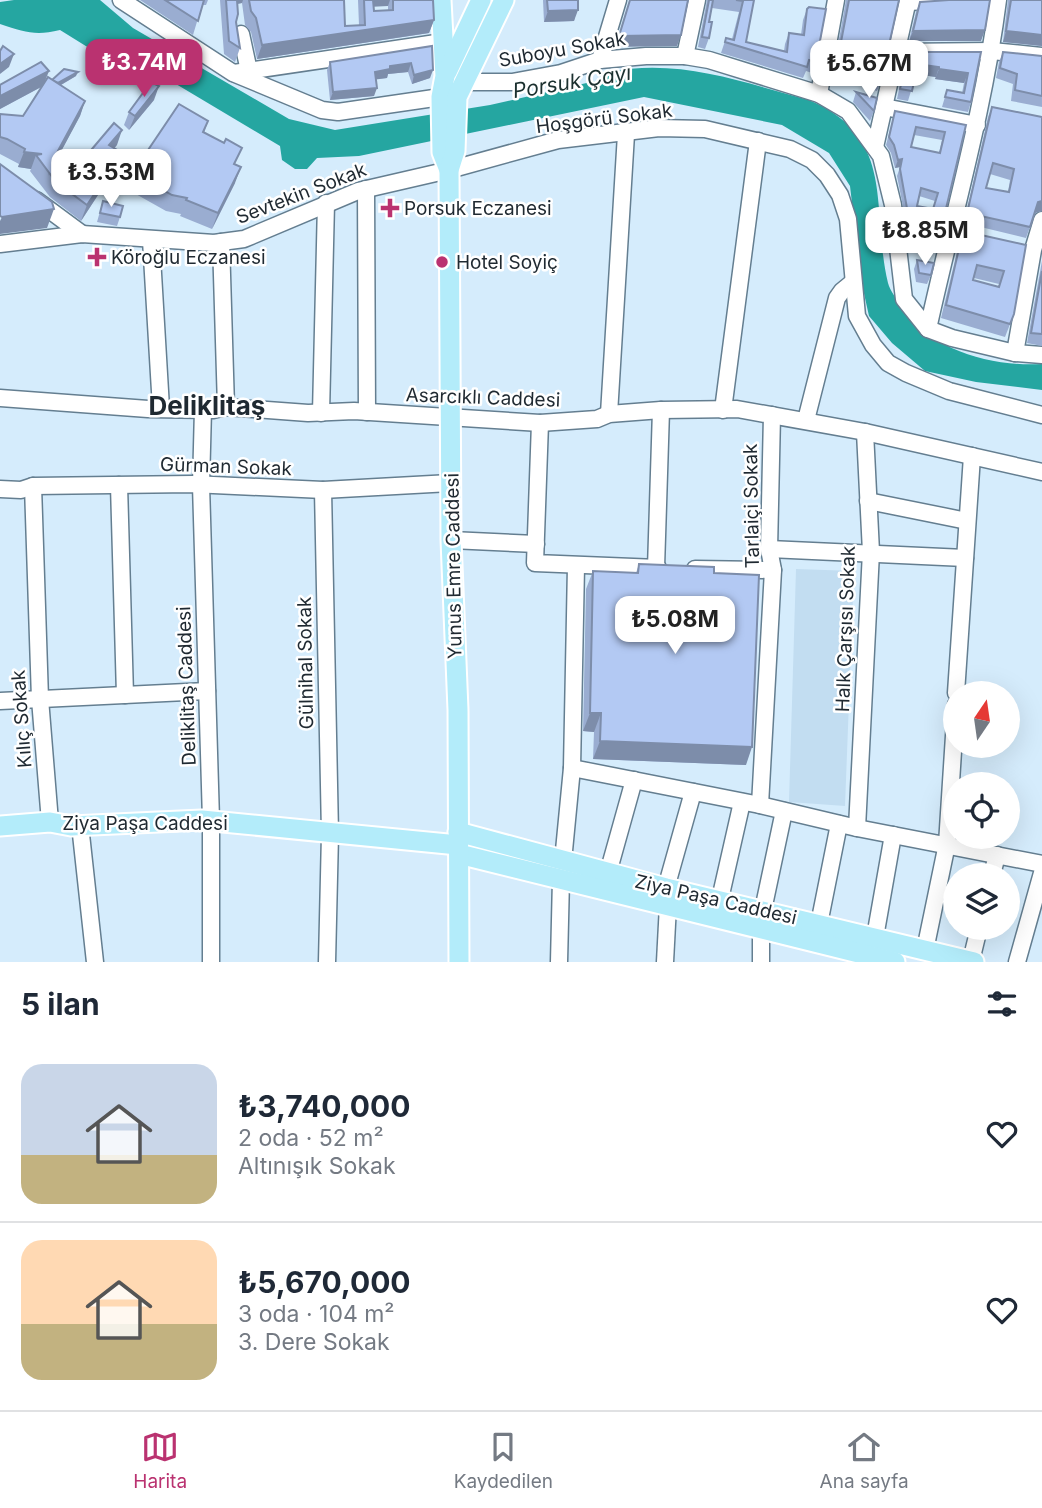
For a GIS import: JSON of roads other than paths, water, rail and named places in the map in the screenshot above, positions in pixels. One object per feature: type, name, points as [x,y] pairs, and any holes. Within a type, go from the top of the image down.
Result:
[{"type":"main road","name":"Yunus Emre Caddesi","points":[[441,0],[443,42],[451,88]]},
{"type":"main road","name":"Yunus Emre Caddesi","points":[[459,962],[458,710],[450,483],[452,419],[449,170],[442,152],[451,88],[481,0]]},
{"type":"main road","name":"Yunus Emre Caddesi","points":[[451,88],[504,0]]},
{"type":"main road","name":"Ziya Paşa Caddesi","points":[[0,826],[50,822],[80,825],[211,820],[330,834],[458,843],[762,919],[819,924],[973,962]]},
{"type":"main road","name":"Ziya Paşa Caddesi","points":[[562,870],[608,873],[667,896],[720,899],[853,957],[895,962]]},
{"type":"street","name":"Suboyu Sokak","points":[[121,0],[241,72],[322,110],[338,112],[451,88],[512,82],[561,73],[600,60],[646,56],[685,56],[709,60],[819,93],[848,111],[881,156],[893,205],[904,299],[928,329]]},
{"type":"street","points":[[600,60],[618,0]]},
{"type":"street","points":[[685,56],[697,0]]},
{"type":"street","points":[[819,93],[836,0]]},
{"type":"street","points":[[875,148],[908,1],[947,0]]},
{"type":"street","points":[[998,0],[987,106],[977,125],[956,232],[928,329],[952,338],[1042,355]]},
{"type":"street","points":[[241,34],[241,72],[443,42]]},
{"type":"street","points":[[897,52],[992,51],[1042,56]]},
{"type":"street","points":[[884,107],[977,125]]},
{"type":"street","name":"Hoşgörü Sokak","points":[[449,170],[558,140],[659,128],[705,129],[790,149],[813,160],[840,195],[848,219],[857,316],[873,345],[888,363],[949,391],[1042,415]]},
{"type":"street","points":[[609,414],[626,134]]},
{"type":"street","points":[[723,410],[762,142]]},
{"type":"street","name":"Sevtekin Sokak","points":[[0,244],[82,234],[151,240],[221,242],[244,239],[310,213],[326,203],[366,189],[449,170]]},
{"type":"street","points":[[21,189],[82,234]]},
{"type":"street","points":[[366,189],[367,412]]},
{"type":"street","points":[[321,413],[326,203]]},
{"type":"street","points":[[1015,352],[1032,250],[1042,220]]},
{"type":"street","points":[[151,240],[161,408]]},
{"type":"street","points":[[221,242],[226,407]]},
{"type":"street","points":[[806,420],[837,298],[853,282]]},
{"type":"street","name":"Asarcıklı Caddesi","points":[[1,394],[148,409],[213,410],[226,407],[321,413],[367,412],[540,423],[597,419],[609,414],[661,410],[737,409],[866,432],[1042,472]]},
{"type":"street","name":"Deliklitaş Caddesi","points":[[203,409],[201,485],[211,820],[211,962]]},
{"type":"street","points":[[661,410],[669,568]]},
{"type":"street","name":"Tarlaiçi Sokak","points":[[760,805],[773,570],[769,549],[772,415]]},
{"type":"street","points":[[540,423],[535,564],[773,570]]},
{"type":"street","name":"Halk Çarşısı Sokak","points":[[857,828],[871,552],[866,432]]},
{"type":"street","points":[[957,681],[972,456]]},
{"type":"street","name":"Gürman Sokak","points":[[0,489],[33,486],[201,485],[323,491],[450,483]]},
{"type":"street","points":[[119,485],[125,695]]},
{"type":"street","name":"Kılıç Sokak","points":[[33,486],[40,699],[50,822]]},
{"type":"street","name":"Gülnihal Sokak","points":[[323,491],[330,834],[327,962]]},
{"type":"street","points":[[868,501],[967,521]]},
{"type":"street","points":[[451,540],[536,544]]},
{"type":"street","points":[[769,549],[965,558]]},
{"type":"street","points":[[559,962],[562,870],[572,768],[576,566]]},
{"type":"street","points":[[0,701],[208,691]]},
{"type":"street","points":[[572,768],[943,843]]},
{"type":"street","points":[[608,873],[634,780]]},
{"type":"street","points":[[665,962],[667,896],[693,792]]},
{"type":"street","points":[[720,899],[742,802]]},
{"type":"street","points":[[761,962],[762,919],[784,811]]},
{"type":"street","points":[[819,924],[839,824]]},
{"type":"street","points":[[80,825],[95,962]]},
{"type":"street","points":[[875,937],[893,835]]},
{"type":"street","points":[[925,950],[946,849]]},
{"type":"street","points":[[970,849],[1042,864]]},
{"type":"street","points":[[995,863],[997,855]]},
{"type":"street","points":[[1017,962],[1035,924],[1042,873]]},
{"type":"street","points":[[973,962],[977,940]]},
{"type":"place","name":"Porsuk Eczanesi","points":[[390,208]]},
{"type":"place","name":"Köroğlu Eczanesi","points":[[97,257]]},
{"type":"place","name":"Hotel Soyiç","points":[[442,262]]},
{"type":"district","name":"Deliklitaş","points":[[207,406]]},
{"type":"water label","name":"Porsuk Çayı","points":[[572,82]]}]
